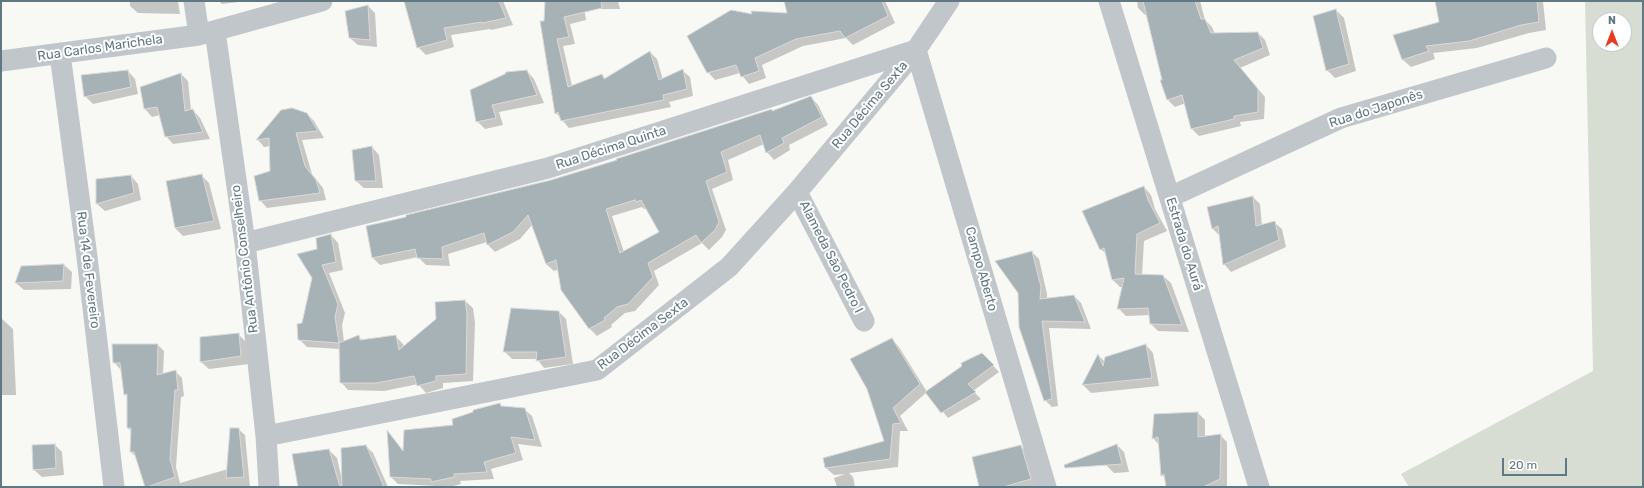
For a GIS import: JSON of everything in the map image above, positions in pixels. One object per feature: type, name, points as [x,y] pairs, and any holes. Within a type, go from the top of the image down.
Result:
[{"type":"street","name":"Rua Antônio Conselheiro","points":[[194,1],[207,33],[245,243],[266,436],[270,487]]},
{"type":"street","name":"Rua Carlos Marichela","points":[[1,61],[207,33],[322,1]]},
{"type":"street","points":[[916,50],[949,1]]},
{"type":"street","name":"Estrada do Aurá","points":[[1109,1],[1259,487]]},
{"type":"street","name":"Rua Décima Sexta","points":[[266,436],[597,370],[729,267],[797,192],[916,50]]},
{"type":"street","name":"Rua Décima Quinta","points":[[245,243],[548,168],[916,50]]},
{"type":"street","name":"Campo Aberto","points":[[916,50],[1046,487]]},
{"type":"street","name":"Rua 14 de Fevereiro","points":[[60,54],[87,257],[114,487]]},
{"type":"street","name":"Rua do Japonês","points":[[1170,197],[1341,118],[1546,58]]},
{"type":"street","name":"Alameda São Pedro I","points":[[797,192],[864,321]]},
{"type":"shaded area","points":[[1585,1],[1643,1],[1643,487],[1409,487],[1401,474],[1593,371]]},
{"type":"building","points":[[404,1],[499,1],[506,18],[444,28],[447,40],[417,48]]},
{"type":"building","points":[[545,1],[601,1],[602,8],[564,17],[569,37],[557,39],[568,87],[602,74],[604,79],[650,51],[659,80],[683,69],[687,89],[663,95],[664,100],[561,121],[558,112],[555,114],[540,21],[544,21]]},
{"type":"building","points":[[784,1],[882,1],[888,16],[845,38],[840,31],[796,39],[755,58],[759,71],[741,77],[736,65],[707,73],[687,36],[731,10],[752,14],[751,11],[787,13]]},
{"type":"building","points":[[1143,1],[1195,1],[1201,19],[1205,19],[1211,33],[1258,32],[1263,48],[1234,60],[1258,89],[1258,112],[1234,116],[1234,119],[1191,129],[1182,95],[1167,100],[1160,80],[1162,80]]},
{"type":"building","points":[[1435,1],[1537,1],[1539,22],[1521,25],[1469,41],[1426,46],[1429,51],[1402,60],[1393,35],[1439,22]]},
{"type":"building","points":[[368,5],[370,40],[349,38],[345,11]]},
{"type":"building","points":[[1336,9],[1349,64],[1326,71],[1313,16]]},
{"type":"building","points":[[128,70],[131,87],[84,97],[81,75]]},
{"type":"building","points":[[527,70],[537,95],[492,105],[496,118],[476,122],[470,90],[505,74],[506,72]]},
{"type":"building","points":[[181,73],[185,111],[193,109],[203,132],[165,137],[157,107],[144,109],[140,87]]},
{"type":"building","points":[[811,96],[822,117],[782,138],[784,143],[766,153],[760,135],[721,152],[727,172],[706,181],[719,222],[715,230],[701,243],[696,235],[648,263],[653,277],[628,304],[617,307],[604,318],[605,320],[589,329],[561,290],[556,260],[546,264],[528,215],[513,232],[487,245],[484,233],[442,247],[443,259],[417,258],[415,249],[372,258],[366,226],[551,180],[772,109],[772,111]],"holes":[[[635,200],[636,202],[641,200],[659,232],[620,253],[606,209]]]},
{"type":"building","points":[[292,108],[307,113],[318,131],[296,133],[305,166],[316,180],[320,193],[259,201],[254,176],[270,171],[269,138],[256,140],[281,110]]},
{"type":"building","points":[[372,146],[376,181],[355,181],[352,150]]},
{"type":"building","points":[[202,174],[214,221],[175,228],[166,181]]},
{"type":"building","points":[[131,175],[134,193],[96,204],[96,179]]},
{"type":"building","points":[[1144,186],[1148,200],[1160,223],[1137,234],[1135,274],[1163,275],[1182,325],[1150,324],[1148,308],[1117,309],[1124,278],[1112,280],[1104,248],[1100,250],[1082,211]]},
{"type":"building","points":[[1253,196],[1256,226],[1275,221],[1279,240],[1223,265],[1218,226],[1212,229],[1207,207]]},
{"type":"building","points":[[331,234],[336,262],[322,265],[338,304],[335,317],[339,343],[298,340],[297,324],[302,323],[312,278],[297,254],[317,249],[316,238]]},
{"type":"building","points":[[1032,251],[1041,287],[1040,299],[1074,295],[1085,322],[1042,321],[1052,399],[1044,401],[1019,327],[1018,293],[995,261]]},
{"type":"building","points":[[64,264],[63,281],[15,283],[21,266]]},
{"type":"building","points":[[465,300],[467,314],[466,374],[436,376],[436,381],[417,386],[414,376],[376,383],[340,383],[339,343],[359,335],[360,340],[396,335],[399,350],[436,319],[435,302]]},
{"type":"building","points":[[511,308],[559,311],[566,357],[536,361],[537,352],[503,352]]},
{"type":"building","points":[[239,333],[241,356],[200,362],[200,337]]},
{"type":"building","points":[[892,338],[920,384],[893,408],[901,423],[893,424],[890,459],[825,468],[823,458],[884,441],[867,389],[850,359]]},
{"type":"building","points":[[112,344],[158,344],[157,375],[176,370],[178,390],[175,390],[170,459],[175,477],[147,487],[145,487],[134,452],[130,452],[131,428],[127,428],[127,394],[124,395],[120,363],[113,363]]},
{"type":"building","points":[[1146,344],[1152,378],[1082,385],[1098,354],[1103,366],[1105,357]]},
{"type":"building","points":[[982,353],[994,365],[968,384],[976,392],[941,413],[925,392],[962,366],[961,363]]},
{"type":"building","points":[[500,403],[501,406],[525,408],[535,440],[511,437],[516,453],[484,462],[487,472],[454,474],[454,477],[431,482],[431,479],[390,477],[387,430],[403,451],[404,430],[453,425],[452,419],[473,412],[473,410]]},
{"type":"building","points":[[1198,412],[1198,437],[1221,434],[1220,479],[1203,487],[1166,487],[1164,474],[1161,476],[1158,437],[1152,439],[1154,414]]},
{"type":"building","points":[[230,428],[239,428],[244,477],[226,478]]},
{"type":"building","points":[[55,444],[56,468],[33,470],[32,445]]},
{"type":"building","points":[[1117,444],[1122,464],[1065,468],[1064,465]]},
{"type":"building","points":[[366,445],[384,487],[342,487],[341,448]]},
{"type":"building","points":[[1021,445],[1031,479],[1003,487],[979,487],[972,457]]},
{"type":"building","points":[[329,449],[340,487],[298,487],[292,454]]}]
